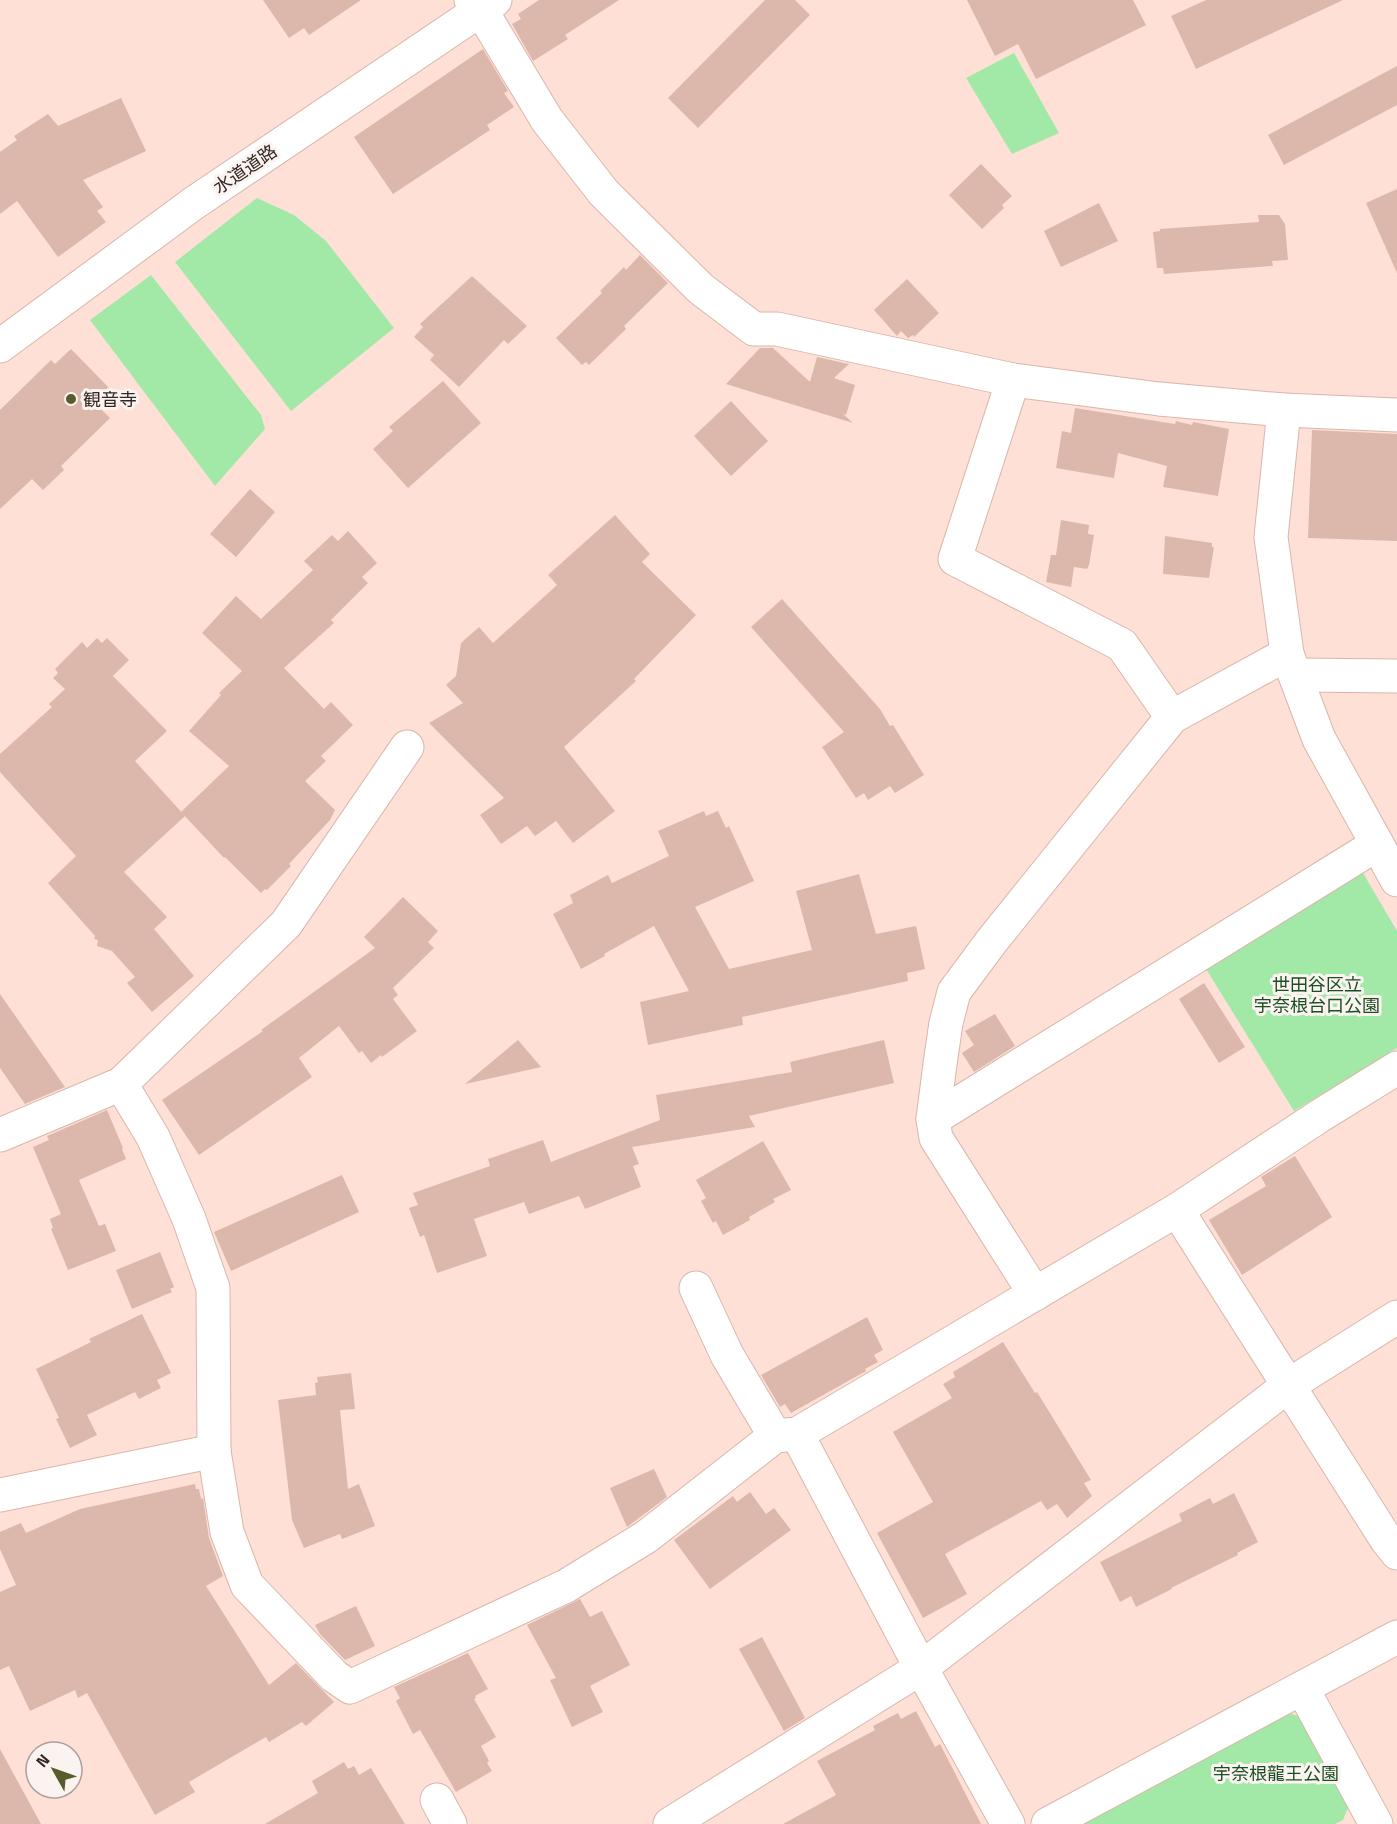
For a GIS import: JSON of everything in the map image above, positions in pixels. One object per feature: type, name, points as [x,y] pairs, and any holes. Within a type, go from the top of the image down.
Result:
[{"type":"street","name":"水道道路","points":[[0,346],[194,203],[482,3]]},
{"type":"street","points":[[482,3],[547,120],[604,193],[701,289],[754,329],[777,329],[1013,381],[1159,399],[1284,410],[1397,415]]},
{"type":"street","points":[[1013,381],[955,559],[1122,645],[1172,717]]},
{"type":"street","points":[[1284,410],[1270,537],[1291,665],[1318,739],[1397,880]]},
{"type":"street","points":[[1035,1294],[936,1138],[933,1119],[946,1023],[954,992],[991,942],[1172,717],[1291,665],[1397,676]]},
{"type":"street","points":[[0,1135],[121,1084],[286,924],[407,747]]},
{"type":"street","points":[[933,1119],[1376,844]]},
{"type":"street","points":[[121,1084],[153,1137],[185,1209],[213,1288],[214,1451],[227,1532],[247,1585],[334,1676],[350,1687],[566,1586],[646,1537],[786,1435],[1035,1294],[1177,1210],[1397,1068]]},
{"type":"street","points":[[1177,1210],[1397,1553]]},
{"type":"street","points":[[696,1288],[728,1355],[786,1435],[1008,1824]]},
{"type":"street","points":[[670,1824],[921,1668],[1289,1385],[1397,1317]]},
{"type":"street","points":[[0,1495],[214,1451]]},
{"type":"street","points":[[1048,1824],[1397,1637]]},
{"type":"street","points":[[1302,1688],[1370,1822]]},
{"type":"green space","points":[[1014,53],[1059,133],[1012,154],[966,78]]},
{"type":"green space","points":[[257,198],[294,215],[326,241],[394,328],[291,411],[175,262]]},
{"type":"green space","points":[[151,275],[261,415],[265,429],[215,486],[90,320]]},
{"type":"green space","name":"世田谷区立 宇奈根台口公園","points":[[1363,873],[1397,931],[1397,1048],[1294,1111],[1206,969]]},
{"type":"green space","name":"宇奈根龍王公園","points":[[1285,1712],[1304,1718],[1350,1803],[1343,1820],[1335,1824],[1075,1824]]},
{"type":"building","points":[[263,0],[361,0],[309,35],[304,28],[289,38]]},
{"type":"building","points":[[539,0],[619,0],[565,35],[568,39],[533,61],[512,24],[521,19],[518,14]]},
{"type":"building","points":[[765,0],[795,0],[810,15],[698,128],[668,98]]},
{"type":"building","points":[[967,0],[1133,0],[1146,25],[1036,79],[1018,44],[995,56]]},
{"type":"building","points":[[1206,0],[1343,0],[1196,69],[1171,16]]},
{"type":"building","points":[[483,49],[508,91],[504,93],[514,107],[487,125],[490,130],[393,194],[354,137]]},
{"type":"building","points":[[1397,66],[1397,105],[1284,165],[1268,135]]},
{"type":"building","points":[[121,98],[146,151],[83,180],[103,207],[97,211],[106,222],[58,257],[17,201],[0,214],[0,152],[17,140],[14,136],[48,114],[58,126]]},
{"type":"building","points":[[981,164],[1012,196],[1002,205],[1004,208],[982,229],[949,195]]},
{"type":"building","points":[[1397,189],[1397,273],[1366,203]]},
{"type":"building","points":[[1099,203],[1118,241],[1061,267],[1044,231]]},
{"type":"building","points":[[1258,215],[1279,215],[1285,224],[1288,260],[1272,261],[1273,266],[1164,274],[1163,268],[1157,268],[1153,232],[1160,231],[1160,229],[1259,222]]},
{"type":"building","points":[[640,255],[668,283],[624,326],[626,329],[589,365],[586,362],[582,365],[556,338],[602,293],[600,291],[624,267],[626,270]]},
{"type":"building","points":[[472,276],[527,326],[508,344],[504,340],[459,387],[430,360],[434,355],[414,337],[423,327],[420,324]]},
{"type":"building","points":[[907,279],[939,313],[914,337],[913,335],[908,338],[901,331],[897,336],[874,310]]},
{"type":"building","points":[[760,348],[773,348],[810,382],[817,357],[849,364],[834,378],[855,385],[846,415],[843,414],[853,423],[726,384]]},
{"type":"building","points":[[71,349],[115,394],[100,408],[110,418],[61,466],[64,470],[43,490],[32,479],[0,509],[0,410],[51,360],[55,364]]},
{"type":"building","points":[[443,381],[481,423],[408,488],[373,449],[393,431],[389,427]]},
{"type":"building","points":[[731,401],[768,441],[731,476],[694,436]]},
{"type":"building","points":[[1075,408],[1175,424],[1176,421],[1192,425],[1193,422],[1229,429],[1218,496],[1163,487],[1167,466],[1118,453],[1114,478],[1056,468],[1062,431],[1071,433]]},
{"type":"building","points":[[1312,430],[1397,434],[1397,541],[1308,538]]},
{"type":"building","points":[[250,489],[275,512],[236,557],[210,534]]},
{"type":"building","points":[[615,515],[650,554],[642,562],[696,615],[634,679],[636,681],[564,747],[615,811],[573,843],[556,821],[535,836],[527,826],[501,844],[480,815],[504,798],[429,723],[463,703],[446,685],[456,676],[461,643],[479,627],[493,643],[557,585],[548,575]]},
{"type":"building","points":[[1061,520],[1089,525],[1088,534],[1094,535],[1089,565],[1087,569],[1074,567],[1071,587],[1046,582],[1051,555],[1056,555]]},
{"type":"building","points":[[348,531],[377,563],[362,577],[368,583],[331,620],[334,623],[284,668],[324,709],[331,702],[353,725],[321,756],[326,761],[305,781],[335,810],[330,820],[289,864],[291,866],[261,893],[181,812],[229,766],[189,731],[221,695],[219,693],[242,671],[202,633],[236,596],[261,619],[313,570],[304,561],[332,535],[338,541]]},
{"type":"building","points":[[1165,536],[1212,543],[1214,547],[1209,578],[1163,574]]},
{"type":"building","points":[[782,599],[880,709],[890,726],[893,725],[924,775],[895,793],[890,786],[868,800],[864,793],[856,798],[822,747],[844,732],[751,627]]},
{"type":"building","points":[[97,638],[102,643],[107,638],[129,660],[113,676],[167,731],[135,761],[185,816],[124,872],[167,917],[154,929],[194,976],[152,1012],[127,983],[135,977],[112,951],[97,946],[98,940],[94,939],[95,936],[48,883],[76,856],[0,772],[0,754],[52,707],[49,704],[65,689],[53,678],[58,673],[55,669],[82,642],[87,648]]},
{"type":"building","points":[[704,811],[706,816],[718,811],[726,828],[729,826],[754,881],[695,907],[729,969],[812,950],[796,891],[859,874],[876,934],[916,926],[925,969],[907,973],[908,981],[742,1017],[743,1025],[648,1045],[640,1002],[689,991],[654,926],[581,969],[553,914],[573,903],[570,895],[608,875],[612,883],[669,856],[658,831]]},
{"type":"building","points":[[403,897],[438,931],[428,942],[434,948],[393,988],[398,995],[393,999],[417,1031],[371,1063],[362,1051],[359,1053],[339,1026],[299,1058],[312,1077],[199,1155],[162,1100],[263,1031],[261,1030],[375,948],[364,937]]},
{"type":"building","points":[[1204,983],[1245,1047],[1219,1063],[1179,999]]},
{"type":"building","points":[[0,994],[65,1087],[25,1104],[0,1068]]},
{"type":"building","points":[[995,1014],[1015,1046],[974,1072],[962,1053],[974,1045],[965,1031]]},
{"type":"building","points":[[518,1040],[541,1067],[465,1084]]},
{"type":"building","points":[[884,1040],[894,1083],[749,1116],[755,1127],[632,1147],[639,1164],[633,1166],[641,1187],[585,1209],[579,1196],[529,1214],[524,1202],[474,1219],[487,1256],[437,1273],[424,1235],[420,1237],[409,1208],[418,1205],[413,1193],[490,1166],[488,1159],[543,1140],[551,1162],[660,1120],[656,1095],[792,1072],[790,1062]]},
{"type":"building","points":[[107,1110],[126,1159],[79,1180],[99,1226],[105,1224],[116,1251],[68,1270],[51,1229],[53,1228],[50,1219],[61,1214],[33,1147],[49,1140],[47,1136]]},
{"type":"building","points":[[763,1141],[791,1190],[773,1199],[775,1202],[749,1217],[750,1220],[723,1235],[716,1221],[713,1223],[701,1201],[706,1198],[696,1180]]},
{"type":"building","points":[[1295,1156],[1332,1217],[1242,1275],[1209,1220],[1266,1186],[1261,1177]]},
{"type":"building","points":[[342,1175],[359,1212],[231,1271],[214,1232]]},
{"type":"building","points":[[160,1252],[174,1287],[170,1289],[172,1292],[132,1309],[116,1270]]},
{"type":"building","points":[[142,1314],[171,1373],[157,1380],[161,1388],[139,1399],[135,1392],[87,1415],[97,1435],[70,1448],[36,1369],[91,1342],[89,1339]]},
{"type":"building","points":[[867,1317],[883,1350],[874,1355],[878,1362],[791,1413],[785,1404],[780,1407],[761,1375]]},
{"type":"building","points":[[1003,1342],[1091,1480],[1084,1483],[1092,1496],[1067,1518],[1057,1504],[1047,1510],[1041,1501],[945,1554],[967,1594],[923,1618],[877,1533],[933,1502],[893,1432],[952,1398],[943,1384],[955,1377],[953,1372]]},
{"type":"building","points":[[351,1373],[355,1409],[340,1410],[348,1489],[359,1484],[375,1526],[342,1539],[340,1534],[304,1548],[292,1520],[278,1400],[316,1395],[317,1377]]},
{"type":"building","points":[[654,1469],[667,1497],[627,1527],[610,1488]]},
{"type":"building","points":[[195,1484],[196,1489],[199,1489],[201,1499],[203,1498],[209,1538],[223,1576],[206,1586],[269,1685],[296,1663],[334,1702],[306,1726],[302,1722],[269,1742],[266,1737],[189,1782],[195,1792],[155,1815],[87,1693],[78,1698],[75,1690],[30,1711],[9,1666],[0,1670],[0,1592],[16,1585],[0,1549],[0,1532],[21,1523],[26,1533],[80,1509]]},
{"type":"building","points":[[750,1492],[766,1514],[774,1508],[791,1530],[710,1589],[674,1540],[733,1496],[737,1502]]},
{"type":"building","points":[[1234,1493],[1258,1542],[1237,1553],[1238,1555],[1136,1607],[1131,1596],[1120,1602],[1100,1562],[1182,1521],[1179,1514],[1210,1498],[1213,1504]]},
{"type":"building","points":[[580,1599],[590,1617],[602,1611],[630,1665],[590,1686],[603,1712],[572,1727],[550,1680],[556,1678],[527,1625]]},
{"type":"building","points":[[356,1606],[375,1646],[345,1660],[320,1634],[315,1625]]},
{"type":"building","points":[[762,1637],[805,1718],[784,1731],[739,1649]]},
{"type":"building","points":[[468,1653],[488,1689],[475,1696],[474,1699],[496,1737],[481,1746],[492,1771],[456,1792],[420,1730],[413,1734],[396,1701],[400,1698],[394,1687]]},
{"type":"building","points":[[916,1711],[935,1747],[940,1744],[981,1824],[783,1824],[836,1795],[817,1761],[875,1730],[873,1726],[898,1713],[901,1719]]},
{"type":"building","points":[[0,1749],[24,1793],[24,1800],[28,1800],[41,1824],[0,1824]]},
{"type":"building","points":[[344,1762],[348,1769],[354,1766],[359,1775],[371,1768],[405,1824],[265,1824],[318,1793],[312,1781]]},
{"type":"place","name":"観音寺","points":[[71,399]]}]
